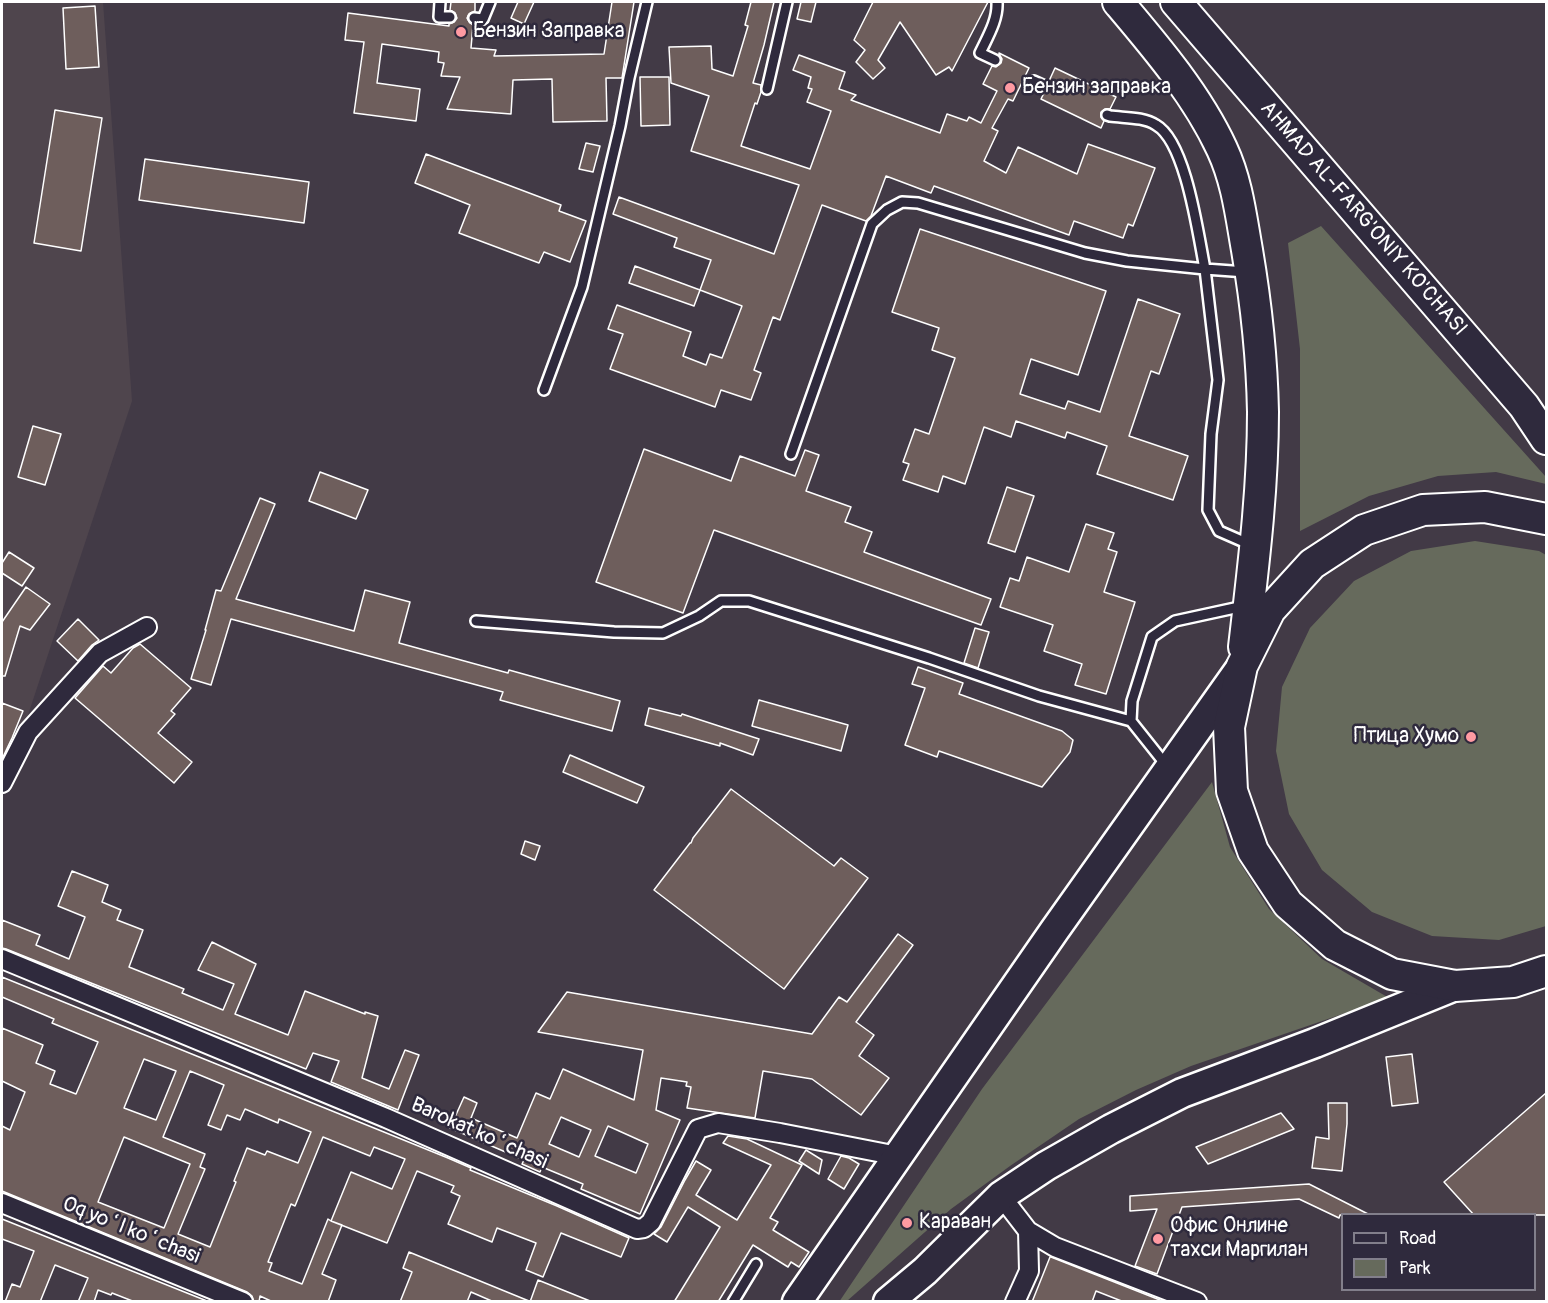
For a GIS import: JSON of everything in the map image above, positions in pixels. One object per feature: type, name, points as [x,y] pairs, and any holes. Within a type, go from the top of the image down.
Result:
[{"type":"highway","points":[[1118,2],[1165,59],[1200,110],[1222,150],[1237,193],[1251,273],[1263,412],[1256,547],[1242,666],[1229,728],[1232,791],[1252,851],[1288,904],[1335,945],[1392,974],[1455,986],[1513,982],[1546,983]]},
{"type":"highway","name":"AHMAD AL-FARG'ONIY KO'CHASI","points":[[1176,2],[1524,406],[1546,439]]},
{"type":"highway","points":[[1524,406],[1546,430]]},
{"type":"highway","points":[[1242,666],[1270,610],[1312,564],[1364,530],[1423,510],[1485,507],[1546,519]]},
{"type":"highway","points":[[1513,982],[1546,970]]},
{"type":"main road","points":[[797,1302],[1242,666]]},
{"type":"main road","points":[[888,1302],[925,1271],[1001,1196],[1046,1166],[1111,1129],[1182,1093],[1315,1043],[1455,986]]},
{"type":"street","points":[[2,783],[28,732],[100,653],[147,627]]},
{"type":"street","name":"Barokat koʻchasi","points":[[2,959],[386,1118],[637,1229],[644,1228],[651,1222],[698,1129],[718,1123],[898,1156]]},
{"type":"street","points":[[1001,1196],[1028,1231],[1055,1247],[1197,1302]]},
{"type":"street","name":"Oq yoʻl koʻchasi","points":[[2,1203],[243,1302]]},
{"type":"street","points":[[1015,1302],[1029,1271],[1028,1231]]},
{"type":"street","points":[[914,1302],[925,1271]]},
{"type":"lane","points":[[440,2],[438,16],[450,17]]},
{"type":"lane","points":[[474,18],[483,19],[490,2]]},
{"type":"lane","points":[[544,390],[582,287],[647,2]]},
{"type":"lane","points":[[767,88],[787,2]]},
{"type":"lane","points":[[995,60],[980,53],[998,11],[997,2]]},
{"type":"lane","points":[[1034,81],[1045,86]]},
{"type":"lane","points":[[1107,115],[1156,124],[1169,135],[1184,168],[1205,268],[1218,380],[1211,434],[1208,510],[1219,531],[1256,547]]},
{"type":"lane","points":[[791,454],[872,224],[887,210],[902,202],[918,203],[1085,253],[1127,261],[1251,273]]},
{"type":"lane","points":[[476,621],[614,632],[663,633],[699,616],[721,601],[749,601],[929,658],[1039,696],[1131,721],[1169,769]]},
{"type":"lane","points":[[1131,721],[1132,701],[1152,637],[1175,621],[1249,604]]},
{"type":"lane","points":[[733,1302],[756,1264]]},
{"type":"shaded area","points":[[2,2],[103,2],[132,401],[27,718],[2,771]]},
{"type":"green space","points":[[1321,226],[1546,477],[1546,484],[1496,472],[1438,476],[1369,496],[1300,531],[1300,349],[1288,243]]},
{"type":"green space","points":[[1475,541],[1539,551],[1546,555],[1546,926],[1499,940],[1432,936],[1372,912],[1322,870],[1289,814],[1276,751],[1282,687],[1310,628],[1354,581],[1411,551]]},
{"type":"green space","points":[[1212,782],[1230,847],[1269,909],[1322,959],[1389,998],[1191,1066],[1136,1090],[1079,1119],[951,1209],[847,1301],[839,1302],[982,1089]]},
{"type":"building","points":[[451,2],[475,2],[475,11],[467,18],[473,25],[471,48],[496,50],[494,56],[604,54],[612,2],[634,2],[622,78],[606,78],[607,121],[553,122],[552,79],[513,80],[511,114],[447,109],[460,77],[441,76],[444,63],[438,62],[439,52],[382,44],[377,83],[420,89],[416,121],[354,113],[364,42],[345,40],[348,13],[449,26],[457,18],[450,10]]},
{"type":"building","points":[[518,2],[534,2],[524,24],[511,18]]},
{"type":"building","points":[[751,2],[774,2],[753,83],[761,85],[761,92],[757,104],[755,103],[741,146],[810,169],[831,111],[807,102],[812,89],[808,88],[811,77],[793,70],[799,55],[845,72],[839,89],[856,95],[851,100],[940,133],[947,114],[967,121],[969,117],[981,123],[997,91],[983,84],[992,66],[996,67],[1001,63],[999,53],[1029,68],[1013,101],[1008,99],[992,128],[998,131],[984,161],[1006,173],[1018,147],[1077,174],[1088,144],[1155,168],[1133,226],[1128,224],[1123,238],[1074,221],[1069,235],[934,186],[931,193],[886,176],[871,216],[866,221],[822,205],[780,320],[773,317],[754,370],[761,373],[751,400],[721,390],[715,407],[610,369],[623,334],[608,329],[617,305],[691,332],[683,356],[706,365],[710,354],[722,358],[742,306],[700,290],[711,260],[674,247],[677,238],[613,214],[619,197],[774,254],[799,185],[691,151],[709,96],[671,83],[669,47],[711,46],[712,69],[733,76],[748,26],[745,25]]},
{"type":"building","points":[[801,2],[816,2],[811,22],[797,19]]},
{"type":"building","points":[[873,2],[988,2],[952,71],[949,67],[936,75],[900,22],[878,60],[885,68],[873,79],[856,62],[865,50],[854,40]]},
{"type":"building","points":[[95,6],[99,67],[66,69],[63,8]]},
{"type":"building","points":[[1055,68],[1116,97],[1110,109],[1101,112],[1104,121],[1101,128],[1041,99],[1044,93],[1051,89],[1052,85],[1049,81]]},
{"type":"building","points":[[640,77],[669,77],[670,125],[641,126]]},
{"type":"building","points":[[55,110],[102,118],[81,251],[34,243]]},
{"type":"building","points":[[586,143],[600,146],[593,172],[579,169]]},
{"type":"building","points":[[426,154],[561,205],[559,211],[586,221],[570,262],[544,252],[539,263],[459,233],[470,205],[415,183]]},
{"type":"building","points":[[145,159],[309,182],[304,223],[139,200]]},
{"type":"building","points":[[920,229],[1106,291],[1078,375],[1031,359],[1020,394],[1065,409],[1068,401],[1100,412],[1138,299],[1180,314],[1159,374],[1151,371],[1129,436],[1188,456],[1173,500],[1097,474],[1107,446],[1067,432],[1065,438],[1016,421],[1011,437],[984,427],[965,484],[943,476],[938,492],[903,480],[909,464],[903,462],[915,429],[929,434],[955,358],[932,350],[939,328],[892,312]]},
{"type":"building","points":[[635,266],[700,290],[694,306],[629,283]]},
{"type":"building","points":[[33,426],[61,434],[45,485],[18,477]]},
{"type":"building","points":[[644,449],[731,481],[740,456],[795,476],[805,450],[819,455],[806,491],[851,507],[845,522],[872,532],[864,552],[991,599],[981,625],[714,530],[683,613],[596,582]]},
{"type":"building","points":[[320,472],[368,490],[356,519],[309,501]]},
{"type":"building","points":[[1007,487],[1034,496],[1015,552],[988,543]]},
{"type":"building","points":[[260,498],[275,504],[236,599],[354,631],[365,590],[410,602],[399,643],[508,673],[509,670],[620,701],[612,731],[500,700],[503,692],[231,619],[211,685],[191,679],[216,590],[221,591]]},
{"type":"building","points":[[1086,524],[1114,533],[1108,549],[1117,552],[1104,592],[1135,602],[1106,694],[1075,685],[1082,664],[1044,651],[1053,625],[1000,607],[1010,578],[1019,581],[1027,557],[1069,572]]},
{"type":"building","points":[[9,552],[34,568],[22,586],[2,573],[2,563]]},
{"type":"building","points":[[26,587],[50,604],[30,630],[20,626],[5,676],[2,676],[2,622]]},
{"type":"building","points":[[78,619],[99,640],[78,661],[57,641]]},
{"type":"building","points":[[975,628],[989,632],[978,668],[964,663]]},
{"type":"building","points":[[140,644],[191,688],[171,711],[175,714],[158,733],[192,762],[174,783],[75,698],[103,666],[111,673],[133,648]]},
{"type":"building","points":[[918,667],[963,683],[959,694],[1062,731],[1073,740],[1070,752],[1042,787],[939,751],[937,757],[905,745],[925,688],[912,684]]},
{"type":"building","points":[[759,700],[848,725],[841,751],[752,726]]},
{"type":"building","points":[[2,703],[23,711],[2,759]]},
{"type":"building","points":[[649,708],[681,716],[682,714],[759,739],[753,755],[720,743],[720,746],[645,725]]},
{"type":"building","points":[[570,755],[644,787],[637,803],[563,772]]},
{"type":"building","points":[[731,789],[834,866],[841,858],[868,878],[784,989],[654,890]]},
{"type":"building","points":[[525,841],[540,846],[535,860],[521,854]]},
{"type":"building","points":[[72,871],[108,885],[102,902],[121,910],[117,920],[143,930],[129,967],[184,989],[182,993],[223,1010],[234,984],[198,970],[212,942],[256,964],[235,1014],[288,1035],[305,991],[365,1014],[365,1012],[378,1016],[362,1078],[389,1089],[405,1050],[419,1055],[398,1110],[331,1082],[339,1061],[313,1053],[306,1069],[2,948],[2,920],[40,935],[36,945],[69,959],[85,917],[58,906]]},
{"type":"building","points":[[898,934],[913,945],[856,1022],[874,1035],[859,1056],[889,1078],[861,1115],[812,1079],[763,1071],[755,1118],[687,1108],[691,1087],[686,1086],[687,1082],[661,1078],[656,1110],[680,1120],[640,1214],[581,1189],[583,1184],[542,1167],[540,1172],[522,1164],[524,1160],[450,1128],[464,1097],[477,1103],[471,1118],[517,1138],[536,1093],[550,1099],[563,1069],[634,1100],[643,1050],[538,1032],[567,992],[812,1034],[839,997],[847,1002]],"holes":[[[561,1117],[591,1130],[579,1157],[549,1144]],[[608,1126],[648,1144],[636,1173],[595,1156]]]},
{"type":"building","points":[[2,977],[448,1158],[471,1168],[470,1170],[629,1238],[621,1257],[561,1233],[543,1277],[526,1270],[536,1243],[497,1228],[492,1242],[448,1224],[460,1196],[451,1192],[454,1186],[417,1171],[387,1243],[342,1225],[322,1274],[336,1280],[328,1302],[273,1302],[260,1296],[259,1302],[254,1302],[252,1296],[247,1292],[2,1191],[2,1126],[10,1130],[25,1092],[2,1081],[2,1028],[43,1045],[36,1063],[55,1071],[50,1084],[76,1094],[98,1042],[52,1023],[54,1019],[2,997]],"holes":[[[144,1059],[176,1071],[156,1120],[124,1108]],[[190,1071],[224,1085],[208,1125],[221,1130],[227,1115],[240,1120],[245,1109],[278,1123],[279,1119],[311,1132],[298,1163],[267,1151],[265,1155],[247,1148],[210,1247],[178,1234],[205,1169],[200,1167],[205,1154],[163,1137]],[[124,1137],[190,1164],[164,1228],[98,1202]],[[323,1137],[370,1156],[374,1147],[405,1159],[392,1189],[351,1172],[331,1221],[328,1219],[302,1284],[269,1271],[272,1263],[268,1262],[291,1204],[295,1206]]]},
{"type":"building","points":[[1412,1054],[1418,1103],[1392,1106],[1386,1057]]},
{"type":"building","points":[[1546,1093],[1546,1215],[1472,1213],[1444,1182]]},
{"type":"building","points":[[1328,1103],[1347,1103],[1342,1171],[1312,1168],[1316,1137],[1329,1139]]},
{"type":"building","points":[[1281,1113],[1294,1129],[1208,1164],[1196,1147]]},
{"type":"building","points":[[728,1136],[747,1139],[802,1165],[770,1218],[778,1222],[773,1230],[809,1252],[799,1267],[791,1262],[788,1267],[753,1245],[718,1302],[674,1302],[720,1227],[688,1207],[667,1242],[654,1234],[661,1227],[696,1161],[711,1170],[696,1195],[737,1220],[771,1165],[723,1143]]},
{"type":"building","points":[[806,1150],[822,1160],[819,1174],[799,1161]]},
{"type":"building","points":[[841,1156],[859,1164],[844,1189],[828,1179]]},
{"type":"building","name":"Офис Онлине тахси Маргилан","points":[[1309,1184],[1366,1213],[1341,1213],[1339,1218],[1299,1199],[1182,1207],[1157,1274],[1135,1266],[1157,1209],[1130,1211],[1130,1196]]},
{"type":"building","points":[[2,1219],[207,1302],[135,1302],[98,1290],[94,1302],[78,1302],[88,1278],[55,1265],[40,1302],[5,1302],[12,1284],[20,1287],[34,1251],[2,1239]]},
{"type":"building","points":[[409,1252],[529,1302],[494,1302],[471,1292],[467,1302],[400,1302],[412,1272],[403,1268]]},
{"type":"building","points":[[1050,1257],[1165,1302],[1124,1302],[1096,1291],[1092,1302],[1032,1302]]},
{"type":"building","points":[[538,1280],[590,1301],[590,1302],[530,1302]]},
{"type":"place","name":"Бензин Заправка","points":[[461,32]]},
{"type":"place","name":"Бензин заправка","points":[[1010,88]]},
{"type":"place","name":"Птица Хумо","points":[[1471,737]]},
{"type":"place","name":"Караван","points":[[907,1223]]},
{"type":"place","name":"Офис Онлине тахси Маргилан","points":[[1158,1239]]}]
